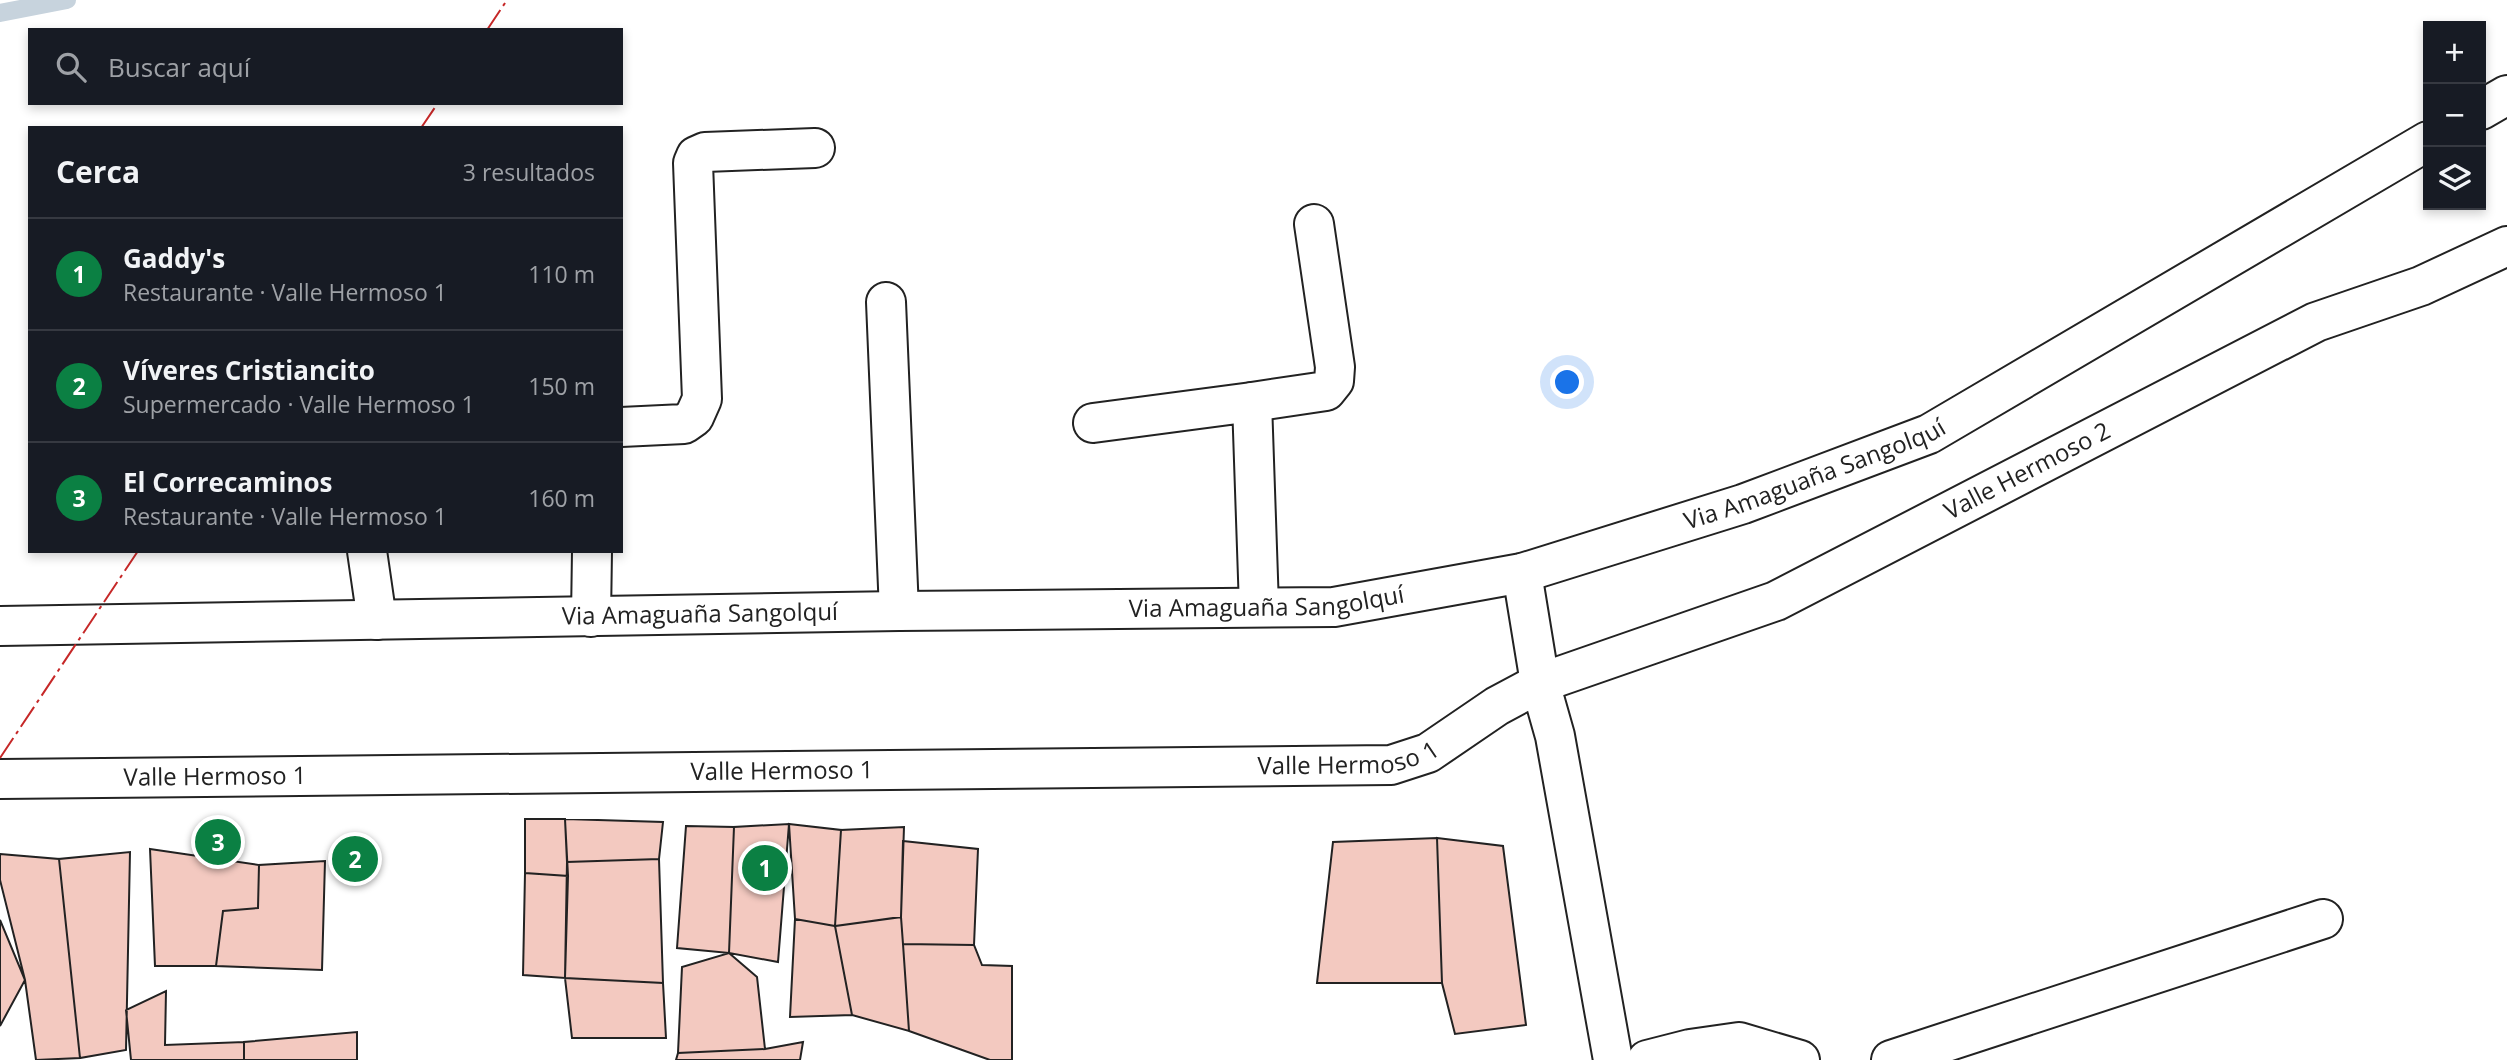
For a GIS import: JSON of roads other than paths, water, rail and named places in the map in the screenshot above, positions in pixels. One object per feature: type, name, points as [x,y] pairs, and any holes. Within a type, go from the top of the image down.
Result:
[{"type":"main road","points":[[2486,107],[2507,95]]},
{"type":"main road","name":"Via Amaguaña Sangolquí","points":[[0,626],[899,611],[1334,607],[1522,573],[1743,504],[1930,434],[2423,144]]},
{"type":"main road","points":[[623,427],[684,424],[694,417],[702,400],[693,163],[696,156],[705,152],[815,148]]},
{"type":"main road","points":[[1093,423],[1326,391],[1334,381],[1335,367],[1314,224]]},
{"type":"main road","name":"Valle Hermoso 2","points":[[1541,683],[1776,601],[2316,322],[2421,286],[2507,246]]},
{"type":"main road","points":[[886,302],[899,611]]},
{"type":"main road","points":[[1252,402],[1259,607]]},
{"type":"main road","points":[[368,553],[377,620]]},
{"type":"main road","points":[[591,617],[592,553]]},
{"type":"main road","points":[[1522,573],[1541,683],[1555,736],[1613,1060]]},
{"type":"main road","name":"Valle Hermoso 1","points":[[0,779],[1391,765],[1428,753],[1497,706],[1541,683]]},
{"type":"main road","points":[[1891,1060],[2323,919]]},
{"type":"main road","points":[[1647,1060],[1690,1049],[1739,1042],[1800,1060]]},
{"type":"waterway","points":[[0,13],[67,0]]},
{"type":"place","name":"El Correcaminos","points":[[218,842]]},
{"type":"place","name":"Víveres Cristiancito","points":[[355,859]]},
{"type":"place","name":"Gaddy's","points":[[765,868]]}]
